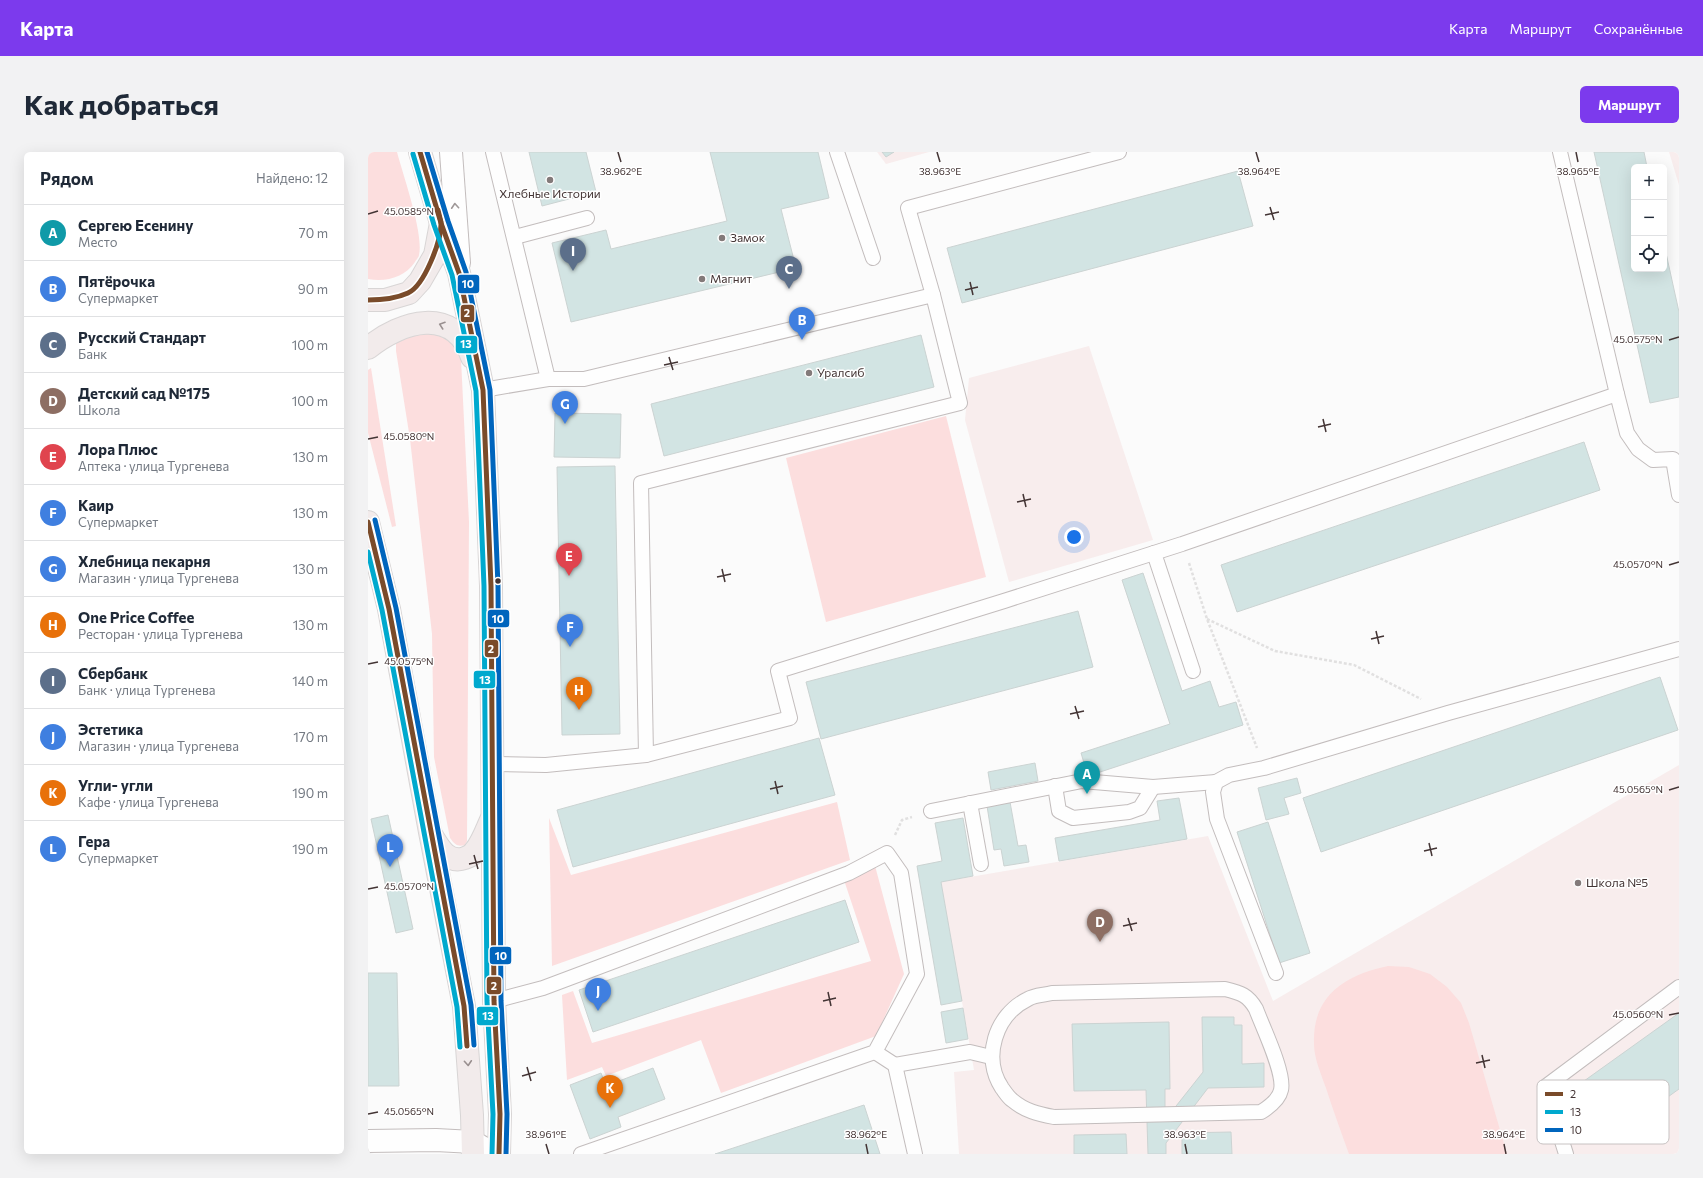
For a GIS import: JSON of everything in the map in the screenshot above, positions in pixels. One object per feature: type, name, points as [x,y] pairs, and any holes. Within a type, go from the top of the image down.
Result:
[{"type":"main road","points":[[420,152],[441,223],[459,272],[483,390],[491,586],[494,1001],[500,1114],[499,1154]]},
{"type":"main road","points":[[368,300],[385,300],[409,293],[420,281],[435,255],[441,223]]},
{"type":"main road","points":[[368,348],[390,332],[431,322],[440,323],[462,336],[469,350],[483,390]]},
{"type":"main road","points":[[368,522],[389,609],[464,1006],[473,1148]]},
{"type":"main road","points":[[430,832],[440,851],[449,857],[458,859],[465,858],[474,853],[493,816]]},
{"type":"street","points":[[451,152],[459,272]]},
{"type":"street","points":[[368,1141],[436,1140],[494,1154]]},
{"type":"lane","points":[[494,152],[548,379]]},
{"type":"lane","points":[[838,152],[873,258]]},
{"type":"lane","points":[[646,755],[641,483],[960,403],[933,295],[908,208],[1119,152]]},
{"type":"lane","points":[[1560,152],[1627,433],[1638,449],[1653,460],[1673,459],[1679,494]]},
{"type":"lane","points":[[515,237],[587,218]]},
{"type":"lane","points":[[483,390],[548,379],[584,379],[933,295]]},
{"type":"lane","points":[[492,764],[546,765],[646,755],[790,718],[778,671],[1182,544],[1617,394]]},
{"type":"lane","points":[[1154,553],[1193,671]]},
{"type":"lane","points":[[931,811],[1082,781],[1152,787],[1216,782],[1229,775],[1264,768],[1448,713],[1679,649]]},
{"type":"lane","points":[[1216,782],[1213,792],[1217,819],[1276,973]]},
{"type":"lane","points":[[1055,786],[1059,811],[1073,818],[1129,812],[1140,808],[1152,787]]},
{"type":"lane","points":[[970,803],[982,864]]},
{"type":"lane","points":[[494,1001],[543,988],[849,873],[887,853],[901,873],[917,974],[874,1052],[581,1154]]},
{"type":"lane","points":[[1554,1080],[1679,986]]},
{"type":"lane","points":[[1225,989],[1239,993],[1250,999],[1256,1009],[1282,1079],[1281,1091],[1270,1107],[1261,1112],[1054,1117],[1031,1112],[1010,1100],[997,1080],[992,1057],[996,1033],[1005,1018],[1028,998],[1052,993],[1225,989]]},
{"type":"lane","points":[[874,1052],[895,1065],[970,1052],[992,1057]]},
{"type":"lane","points":[[895,1065],[915,1154]]},
{"type":"lane","points":[[1563,1144],[1566,1154]]},
{"type":"path","points":[[1182,544],[1207,619],[1264,768]]},
{"type":"path","points":[[1207,619],[1275,651],[1354,665],[1448,713]]},
{"type":"path","points":[[887,853],[902,820],[931,811]]},
{"type":"shaded area","points":[[368,152],[397,152],[419,233],[419,256],[411,267],[406,272],[394,278],[381,280],[368,279]]},
{"type":"shaded area","points":[[877,152],[929,152],[886,164]]},
{"type":"shaded area","points":[[1669,152],[1679,152],[1679,185]]},
{"type":"shaded area","points":[[421,331],[454,338],[461,359],[469,522],[467,841],[465,845],[460,846],[455,844],[450,838],[434,757],[432,634],[410,439],[396,351],[396,343],[401,338]]},
{"type":"shaded area","points":[[1089,346],[1153,540],[1009,582],[965,420],[969,378]]},
{"type":"shaded area","points":[[371,368],[396,526],[392,527],[368,433],[368,370]]},
{"type":"shaded area","points":[[946,416],[986,577],[826,622],[786,458]]},
{"type":"shaded area","points":[[1679,765],[1679,1154],[959,1154],[954,1072],[974,1070],[941,882],[1208,836],[1273,1001]]},
{"type":"shaded area","points":[[837,802],[850,860],[552,966],[549,818],[571,875]]},
{"type":"shaded area","points":[[874,862],[904,974],[876,1036],[721,1093],[701,1040],[606,1076],[602,1067],[567,1080],[562,995],[573,991],[592,1043],[871,961],[842,874]]},
{"type":"shaded area","points":[[1388,966],[1409,967],[1430,974],[1447,987],[1461,1003],[1469,1023],[1507,1154],[1349,1154],[1316,1060],[1314,1049],[1315,1027],[1319,1012],[1325,1000],[1334,990],[1358,975]]},
{"type":"building","points":[[529,152],[586,152],[596,192],[542,206]]},
{"type":"building","name":"Замок","points":[[710,152],[818,152],[829,198],[781,209],[796,268],[571,322],[552,243],[606,230],[611,249],[727,221]]},
{"type":"building","points":[[882,152],[894,152],[886,157]]},
{"type":"building","points":[[1594,152],[1644,152],[1646,164],[1631,164],[1631,272],[1667,272],[1667,258],[1679,312],[1679,397],[1650,403]]},
{"type":"building","points":[[1238,171],[1253,226],[962,303],[947,248]]},
{"type":"building","points":[[921,335],[934,387],[664,456],[651,404]]},
{"type":"building","points":[[555,413],[621,414],[620,458],[554,457]]},
{"type":"building","points":[[1584,442],[1600,490],[1237,612],[1221,565]]},
{"type":"building","points":[[615,466],[620,734],[562,735],[557,467]]},
{"type":"building","points":[[1143,573],[1182,691],[1210,681],[1219,707],[1236,702],[1243,725],[1088,776],[1081,753],[1170,724],[1122,580]]},
{"type":"building","points":[[1078,611],[1093,667],[821,739],[806,682]]},
{"type":"building","points":[[1660,677],[1678,730],[1321,852],[1303,798]]},
{"type":"building","points":[[819,738],[835,795],[573,867],[557,810]]},
{"type":"building","points":[[1035,763],[1038,781],[991,790],[988,772]]},
{"type":"building","points":[[1297,778],[1301,793],[1284,798],[1289,814],[1266,820],[1258,788]]},
{"type":"building","points":[[1179,798],[1187,839],[1059,861],[1055,838],[1160,820],[1157,801]]},
{"type":"building","points":[[1010,802],[1018,846],[1026,845],[1029,862],[1004,866],[1001,849],[994,850],[987,806]]},
{"type":"building","points":[[388,815],[413,929],[396,933],[371,819]]},
{"type":"building","points":[[963,818],[973,876],[941,882],[962,1001],[941,1005],[917,866],[942,861],[935,823]]},
{"type":"building","points":[[1268,822],[1310,953],[1279,963],[1237,832]]},
{"type":"building","points":[[845,900],[859,942],[593,1032],[579,990]]},
{"type":"building","points":[[368,973],[397,973],[399,1086],[368,1086]]},
{"type":"building","points":[[963,1008],[968,1039],[946,1043],[941,1012]]},
{"type":"building","points":[[1679,1013],[1679,1089],[1669,1096],[1669,1080],[1585,1080]]},
{"type":"building","points":[[1202,1017],[1234,1017],[1234,1025],[1242,1025],[1242,1064],[1264,1063],[1264,1087],[1208,1088],[1166,1143],[1166,1154],[1148,1154],[1146,1090],[1074,1091],[1072,1024],[1169,1022],[1170,1089],[1165,1089],[1165,1120],[1203,1072]]},
{"type":"building","points":[[653,1068],[665,1099],[618,1117],[621,1127],[590,1139],[570,1085],[601,1073],[606,1086]]},
{"type":"building","points":[[864,1105],[880,1154],[715,1154]]},
{"type":"building","points":[[1231,1132],[1232,1154],[1182,1154],[1182,1133]]},
{"type":"building","points":[[1126,1134],[1127,1154],[1074,1154],[1074,1135]]},
{"type":"transit line","name":"2","points":[[420,152],[441,223],[459,273],[483,390],[491,586],[494,1001],[500,1114],[499,1154]]},
{"type":"transit line","name":"10","points":[[427,152],[448,221],[466,272],[490,390],[498,586],[501,1001],[507,1114],[506,1154]]},
{"type":"transit line","name":"13","points":[[413,154],[434,225],[452,275],[476,391],[484,586],[487,1001],[493,1114],[492,1154]]},
{"type":"transit line","name":"2","points":[[368,300],[398,297],[414,289],[426,272],[439,240],[441,222],[438,210]]},
{"type":"transit line","name":"10","points":[[375,520],[396,608],[471,1005],[474,1045]]},
{"type":"transit line","name":"2","points":[[368,522],[389,609],[464,1006],[467,1046]]},
{"type":"transit line","name":"13","points":[[368,552],[382,610],[457,1007],[460,1047]]},
{"type":"place","name":"Хлебные Истории","points":[[550,180]]},
{"type":"place","name":"Замок","points":[[722,238]]},
{"type":"place","name":"Сбербанк","points":[[573,271]]},
{"type":"place","name":"Магнит","points":[[702,279]]},
{"type":"place","name":"Русский Стандарт","points":[[789,289]]},
{"type":"place","name":"Пятёрочка","points":[[802,340]]},
{"type":"place","name":"Уралсиб","points":[[809,373]]},
{"type":"place","name":"Хлебница пекарня","points":[[565,424]]},
{"type":"place","name":"Лора Плюс","points":[[569,576]]},
{"type":"place","name":"Каир","points":[[570,647]]},
{"type":"place","name":"One Price Coffee","points":[[579,710]]},
{"type":"place","name":"Сергею Есенину","points":[[1087,794]]},
{"type":"place","name":"Гера","points":[[390,867]]},
{"type":"place","name":"Школа №5","points":[[1578,883]]},
{"type":"place","name":"Детский сад №175","points":[[1100,942]]},
{"type":"place","name":"Эстетика","points":[[598,1011]]},
{"type":"place","name":"Угли- угли","points":[[610,1108]]}]
